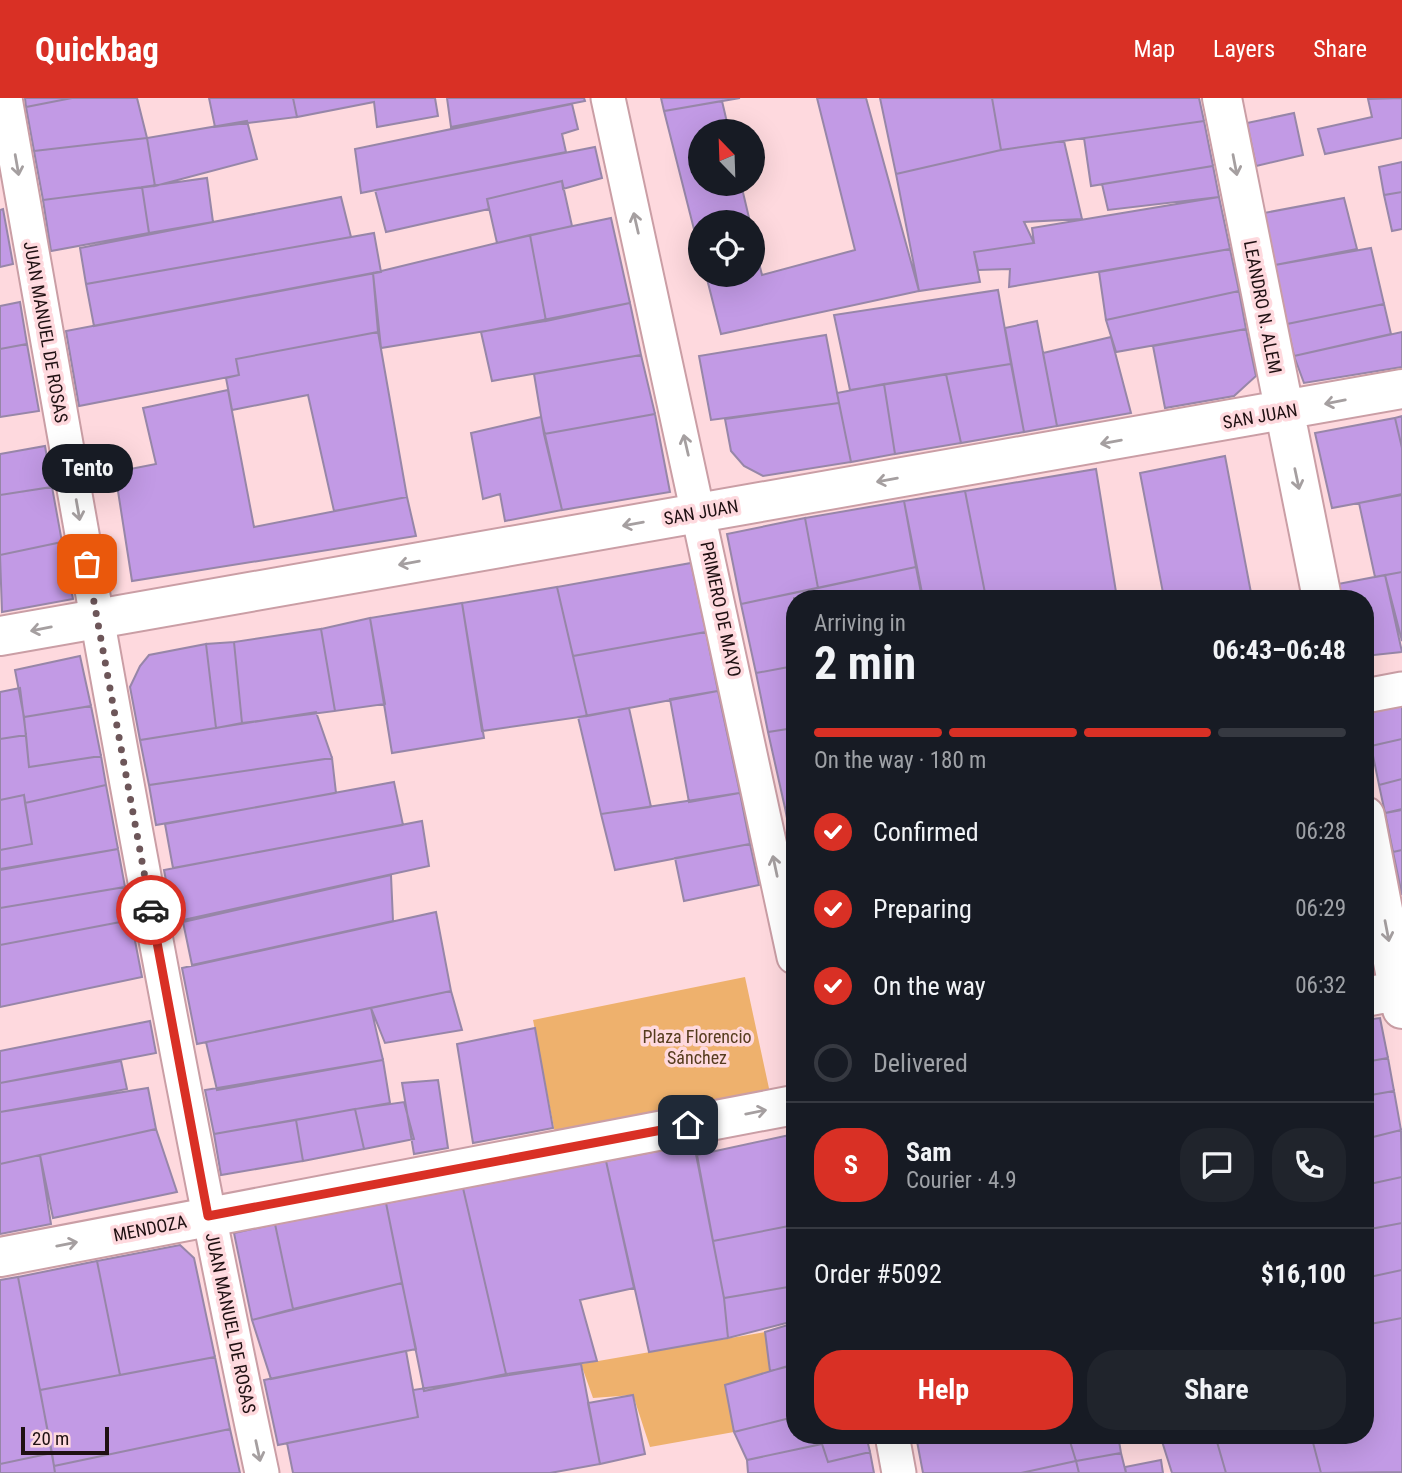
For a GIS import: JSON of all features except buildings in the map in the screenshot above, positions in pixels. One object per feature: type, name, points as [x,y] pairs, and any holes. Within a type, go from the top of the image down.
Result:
[{"type":"main road","name":"LEANDRO N. ALEM","points":[[1222,98],[1320,590]]},
{"type":"main road","name":"SAN JUAN","points":[[0,636],[1402,389]]},
{"type":"main road","points":[[1374,876],[1392,997]]},
{"type":"main road","name":"MENDOZA","points":[[0,1258],[786,1107]]},
{"type":"street","name":"JUAN MANUEL DE ROSAS","points":[[5,98],[97,618],[208,1216],[262,1473]]},
{"type":"street","name":"PRIMERO DE MAYO","points":[[608,98],[700,512],[786,919]]},
{"type":"street","points":[[1374,694],[1402,689]]},
{"type":"street","points":[[893,1444],[899,1473]]},
{"type":"green space","name":"Plaza Florencio Sánchez","points":[[745,977],[770,1093],[555,1133],[533,1020]]},
{"type":"green space","points":[[765,1332],[770,1371],[725,1385],[734,1432],[650,1447],[633,1395],[593,1398],[581,1364]]},
{"type":"way so far","points":[[87,564],[151,910]]},
{"type":"place","name":"Tento","points":[[87,564]]},
{"type":"route","points":[[151,910],[208,1216],[688,1125]]}]
